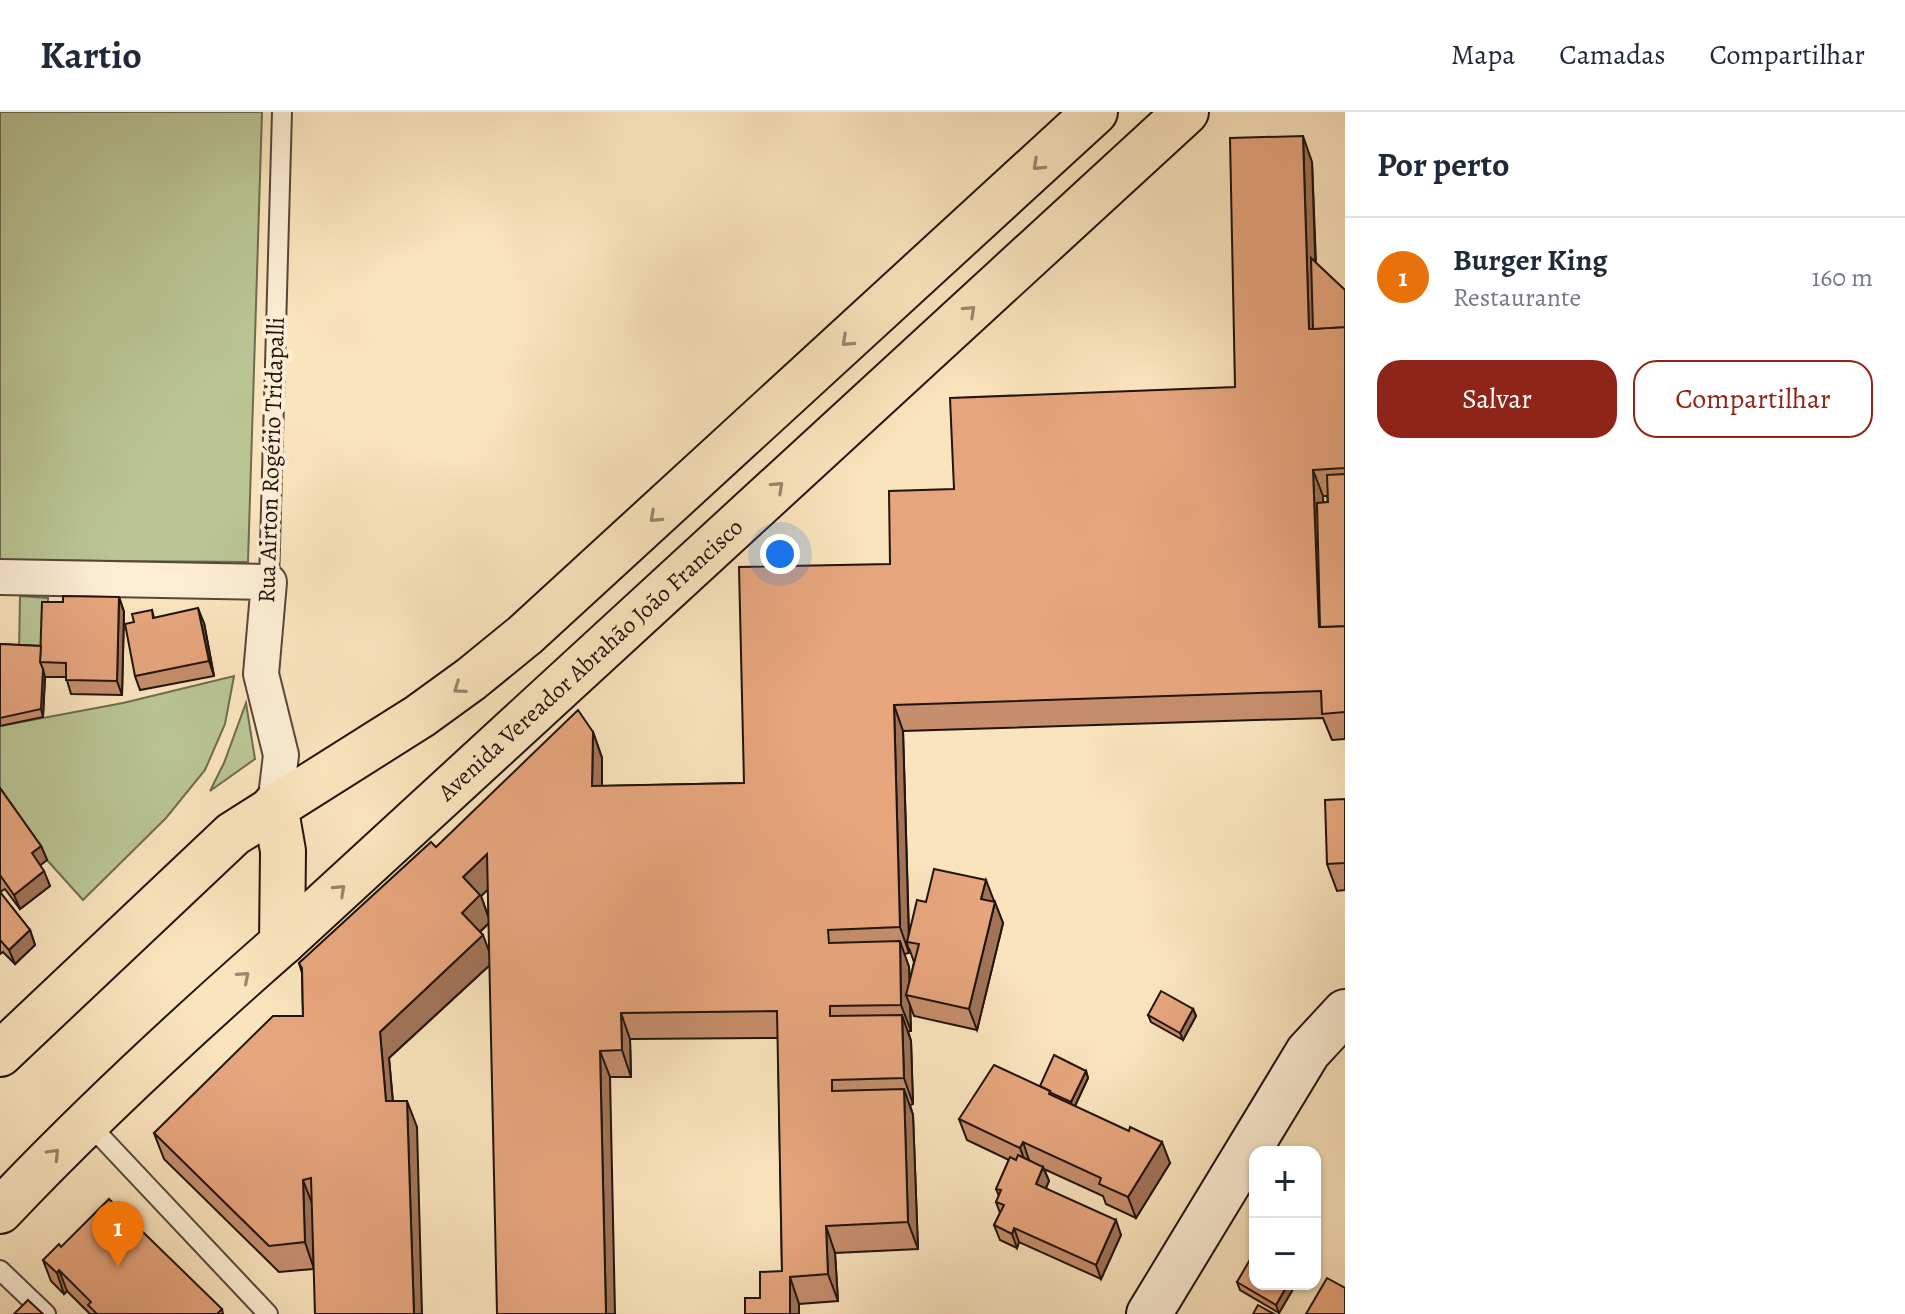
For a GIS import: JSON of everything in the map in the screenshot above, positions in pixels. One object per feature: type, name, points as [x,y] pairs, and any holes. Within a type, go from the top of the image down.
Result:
[{"type":"main road","points":[[0,1054],[233,834],[420,716],[525,635],[1095,112]]},
{"type":"main road","name":"Avenida Vereador Abrahão João Francisco","points":[[0,1211],[86,1121],[184,1029],[282,943],[1186,112]]},
{"type":"main road","points":[[275,805],[283,851],[282,943]]},
{"type":"main road","points":[[1149,1314],[1326,1052],[1345,1012]]},
{"type":"street","points":[[0,577],[269,582]]},
{"type":"street","name":"Rua Airton Rogério Tridapalli","points":[[269,582],[261,674],[281,755],[275,805]]},
{"type":"lane","name":"Rua Airton Rogério Tridapalli","points":[[269,582],[282,112]]},
{"type":"lane","points":[[86,1121],[268,1314]]},
{"type":"lane","points":[[0,1270],[46,1314]]},
{"type":"green space","points":[[0,112],[262,112],[248,562],[0,560]]},
{"type":"green space","points":[[20,596],[48,598],[47,654],[19,652]]},
{"type":"green space","points":[[234,676],[225,724],[205,770],[166,818],[83,900],[47,860],[0,796],[0,726],[123,703]]},
{"type":"green space","points":[[246,703],[255,759],[210,791],[224,763]]},
{"type":"building","points":[[1303,136],[1309,329],[1345,327],[1345,468],[1313,470],[1319,627],[1345,626],[1345,712],[1322,714],[1321,691],[894,705],[900,927],[828,930],[829,943],[900,941],[901,1005],[830,1006],[830,1016],[902,1015],[904,1078],[832,1080],[832,1091],[904,1089],[908,1222],[826,1226],[828,1274],[790,1277],[790,1314],[745,1314],[745,1298],[760,1298],[760,1272],[782,1271],[777,1011],[621,1013],[622,1050],[600,1051],[606,1314],[497,1314],[487,854],[463,877],[480,895],[462,913],[483,935],[380,1032],[386,1101],[407,1101],[414,1314],[315,1314],[311,1178],[303,1180],[305,1242],[269,1246],[154,1133],[273,1016],[303,1016],[302,968],[299,963],[431,842],[436,847],[578,710],[593,732],[592,786],[744,783],[739,567],[890,564],[889,491],[954,489],[950,398],[1235,387],[1230,138]]},
{"type":"building","points":[[1311,258],[1345,290],[1345,327],[1313,329]]},
{"type":"building","points":[[1345,474],[1345,626],[1320,627],[1317,503],[1328,502],[1327,475]]},
{"type":"building","points":[[63,596],[119,597],[117,681],[66,680],[66,663],[40,662],[42,602],[63,602]]},
{"type":"building","points":[[198,608],[209,661],[135,676],[125,624],[134,622],[132,614],[152,610],[153,618]]},
{"type":"building","points":[[0,644],[41,646],[41,709],[0,718]]},
{"type":"building","points":[[0,788],[41,846],[32,853],[44,871],[14,895],[0,875]]},
{"type":"building","points":[[1345,799],[1345,863],[1327,864],[1325,800]]},
{"type":"building","points":[[934,869],[986,880],[981,899],[995,902],[969,1009],[906,995],[919,944],[907,942],[917,900],[926,902]]},
{"type":"building","points":[[0,892],[30,930],[9,950],[0,940]]},
{"type":"building","points":[[1161,991],[1193,1009],[1180,1033],[1148,1015]]},
{"type":"building","points":[[1054,1055],[1086,1071],[1071,1102],[1040,1086]]},
{"type":"building","points":[[994,1065],[1129,1131],[1130,1127],[1162,1142],[1128,1197],[1099,1184],[1101,1178],[1023,1142],[1020,1148],[959,1119]]},
{"type":"building","points":[[1018,1155],[1043,1167],[1036,1184],[1116,1220],[1096,1265],[1014,1228],[1012,1234],[994,1225],[1004,1205],[996,1202],[1001,1190],[996,1189],[1010,1157],[1016,1160]]},
{"type":"building","points":[[109,1199],[222,1309],[217,1314],[97,1314],[88,1305],[91,1302],[59,1270],[57,1273],[43,1260],[59,1244],[61,1247]]},
{"type":"building","points":[[1249,1261],[1249,1289],[1237,1282]]},
{"type":"building","points":[[1327,1278],[1345,1288],[1345,1314],[1306,1314]]},
{"type":"building","points":[[1251,1290],[1285,1290],[1276,1305]]},
{"type":"building","points":[[28,1300],[43,1314],[14,1314]]},
{"type":"building","points":[[1258,1305],[1274,1314],[1253,1314]]},
{"type":"place","name":"Burger King","points":[[118,1267]]}]
